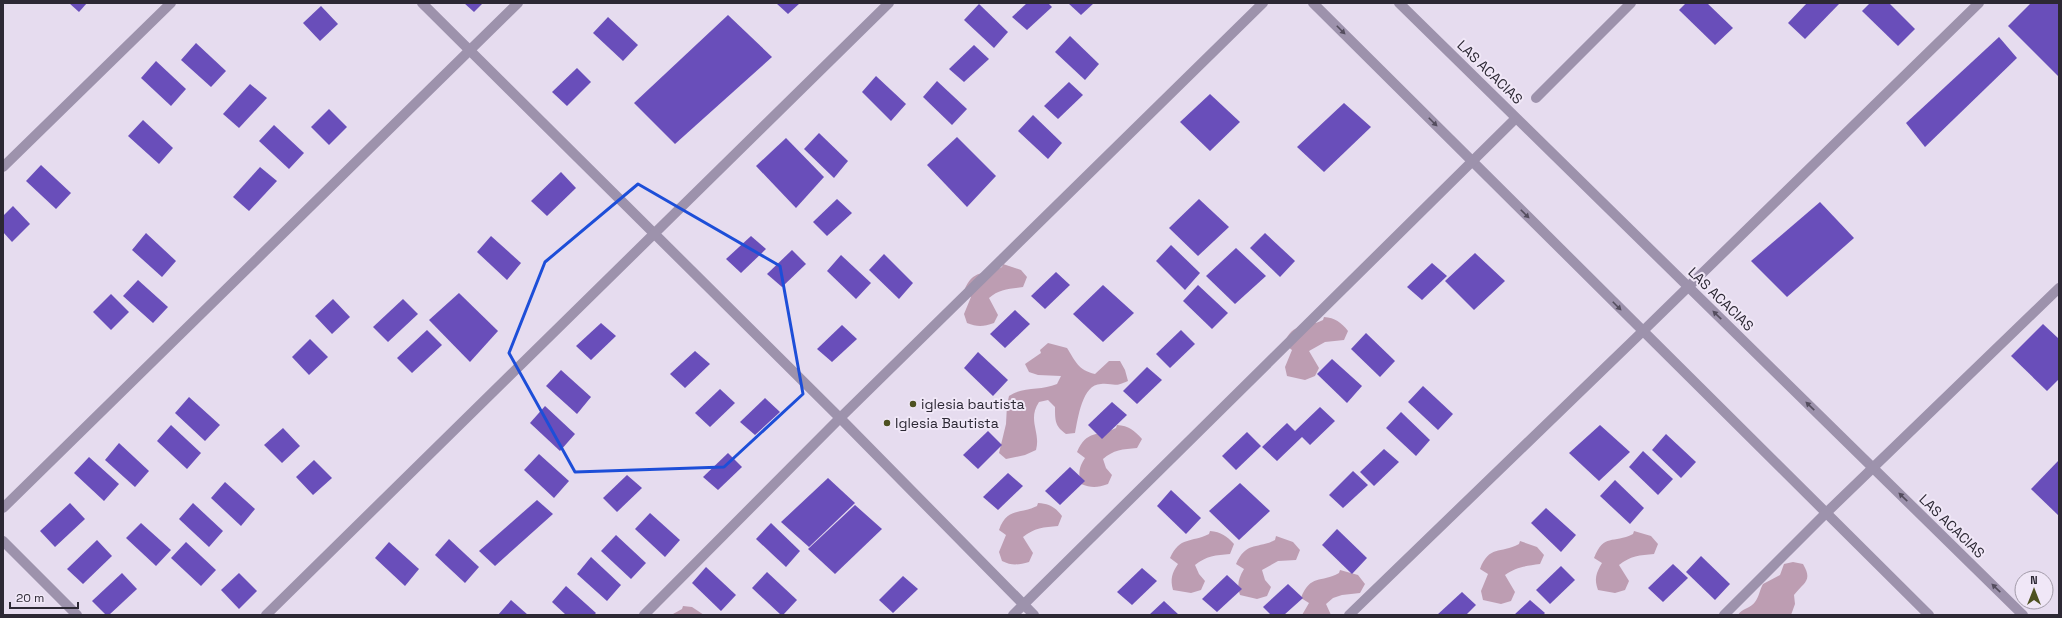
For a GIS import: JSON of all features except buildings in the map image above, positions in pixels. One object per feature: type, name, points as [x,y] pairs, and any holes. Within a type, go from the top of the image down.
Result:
[{"type":"street","points":[[3,167],[171,3]]},
{"type":"street","points":[[422,3],[840,418],[1034,615]]},
{"type":"street","points":[[3,508],[518,3]]},
{"type":"street","points":[[266,615],[889,3]]},
{"type":"street","points":[[644,615],[840,418],[1263,3]]},
{"type":"street","points":[[1313,3],[1929,615]]},
{"type":"street","name":"LAS ACACIAS","points":[[1399,3],[2023,615]]},
{"type":"street","points":[[1536,98],[1631,3]]},
{"type":"street","points":[[1349,615],[1689,287],[1979,3]]},
{"type":"street","points":[[1013,615],[1512,122]]},
{"type":"street","points":[[1724,615],[1826,513],[2059,288]]},
{"type":"street","points":[[3,542],[77,615]]},
{"type":"highlighted area","points":[[638,184],[780,266],[803,394],[724,467],[575,472],[509,353],[545,262]]},
{"type":"shaded area","points":[[1003,264],[1021,270],[1027,277],[1023,287],[1000,291],[989,298],[998,315],[994,323],[980,326],[967,323],[964,314],[971,297],[964,291],[967,284],[975,276],[996,270],[1002,267]]},
{"type":"shaded area","points":[[1324,317],[1335,319],[1348,331],[1344,340],[1325,342],[1309,351],[1319,368],[1315,376],[1305,380],[1287,376],[1285,367],[1292,350],[1284,344],[1291,332],[1300,327],[1317,323],[1323,320]]},
{"type":"shaded area","points":[[1048,343],[1067,348],[1081,368],[1095,374],[1109,361],[1120,361],[1125,370],[1128,381],[1116,385],[1101,384],[1089,390],[1082,403],[1075,433],[1066,434],[1058,426],[1055,407],[1048,400],[1039,402],[1034,415],[1037,437],[1036,450],[1025,455],[1006,459],[999,453],[1006,424],[1009,396],[1021,391],[1057,384],[1061,376],[1038,375],[1029,372],[1025,364],[1041,353],[1040,350]]},
{"type":"shaded area","points":[[1117,425],[1125,426],[1131,429],[1142,439],[1137,448],[1118,450],[1103,459],[1106,468],[1112,475],[1108,484],[1094,487],[1081,484],[1080,470],[1081,464],[1085,458],[1077,452],[1081,445],[1089,437],[1110,431],[1116,428]]},
{"type":"shaded area","points":[[1038,503],[1049,505],[1062,516],[1058,526],[1039,528],[1023,537],[1033,553],[1029,562],[1022,564],[1009,564],[1002,561],[999,552],[1006,535],[999,530],[1002,523],[1010,515],[1031,509],[1037,506]]},
{"type":"shaded area","points":[[1210,531],[1224,535],[1234,544],[1230,554],[1211,556],[1195,565],[1199,574],[1205,581],[1201,590],[1191,593],[1173,590],[1172,576],[1178,564],[1170,558],[1174,551],[1182,543],[1203,537],[1209,534]]},
{"type":"shaded area","points":[[1634,531],[1651,536],[1658,544],[1654,554],[1635,556],[1619,565],[1629,581],[1625,590],[1615,593],[1598,590],[1596,576],[1602,563],[1594,558],[1598,550],[1605,542],[1626,537],[1633,534]]},
{"type":"shaded area","points":[[1276,536],[1293,542],[1300,550],[1296,560],[1278,561],[1262,570],[1265,580],[1271,587],[1267,596],[1257,599],[1240,595],[1239,582],[1240,576],[1244,569],[1236,564],[1240,557],[1244,552],[1252,547],[1275,540]]},
{"type":"shaded area","points":[[1520,541],[1537,547],[1544,555],[1540,564],[1526,566],[1505,575],[1515,592],[1511,601],[1501,604],[1483,600],[1481,591],[1488,574],[1480,569],[1483,561],[1491,553],[1512,547],[1519,544]]},
{"type":"shaded area","points":[[1793,562],[1803,564],[1806,570],[1807,578],[1804,584],[1794,595],[1795,604],[1791,615],[1738,615],[1741,611],[1751,606],[1755,602],[1763,584],[1780,575],[1784,564]]},
{"type":"shaded area","points":[[1340,570],[1358,575],[1365,584],[1360,593],[1342,595],[1333,598],[1326,604],[1331,615],[1302,615],[1309,603],[1301,598],[1308,585],[1317,580],[1333,576],[1339,573]]},
{"type":"shaded area","points":[[683,606],[692,607],[704,615],[661,615],[673,614],[682,609]]},
{"type":"place","name":"iglesia bautista","points":[[913,404]]},
{"type":"place","name":"Iglesia Bautista","points":[[887,423]]}]
